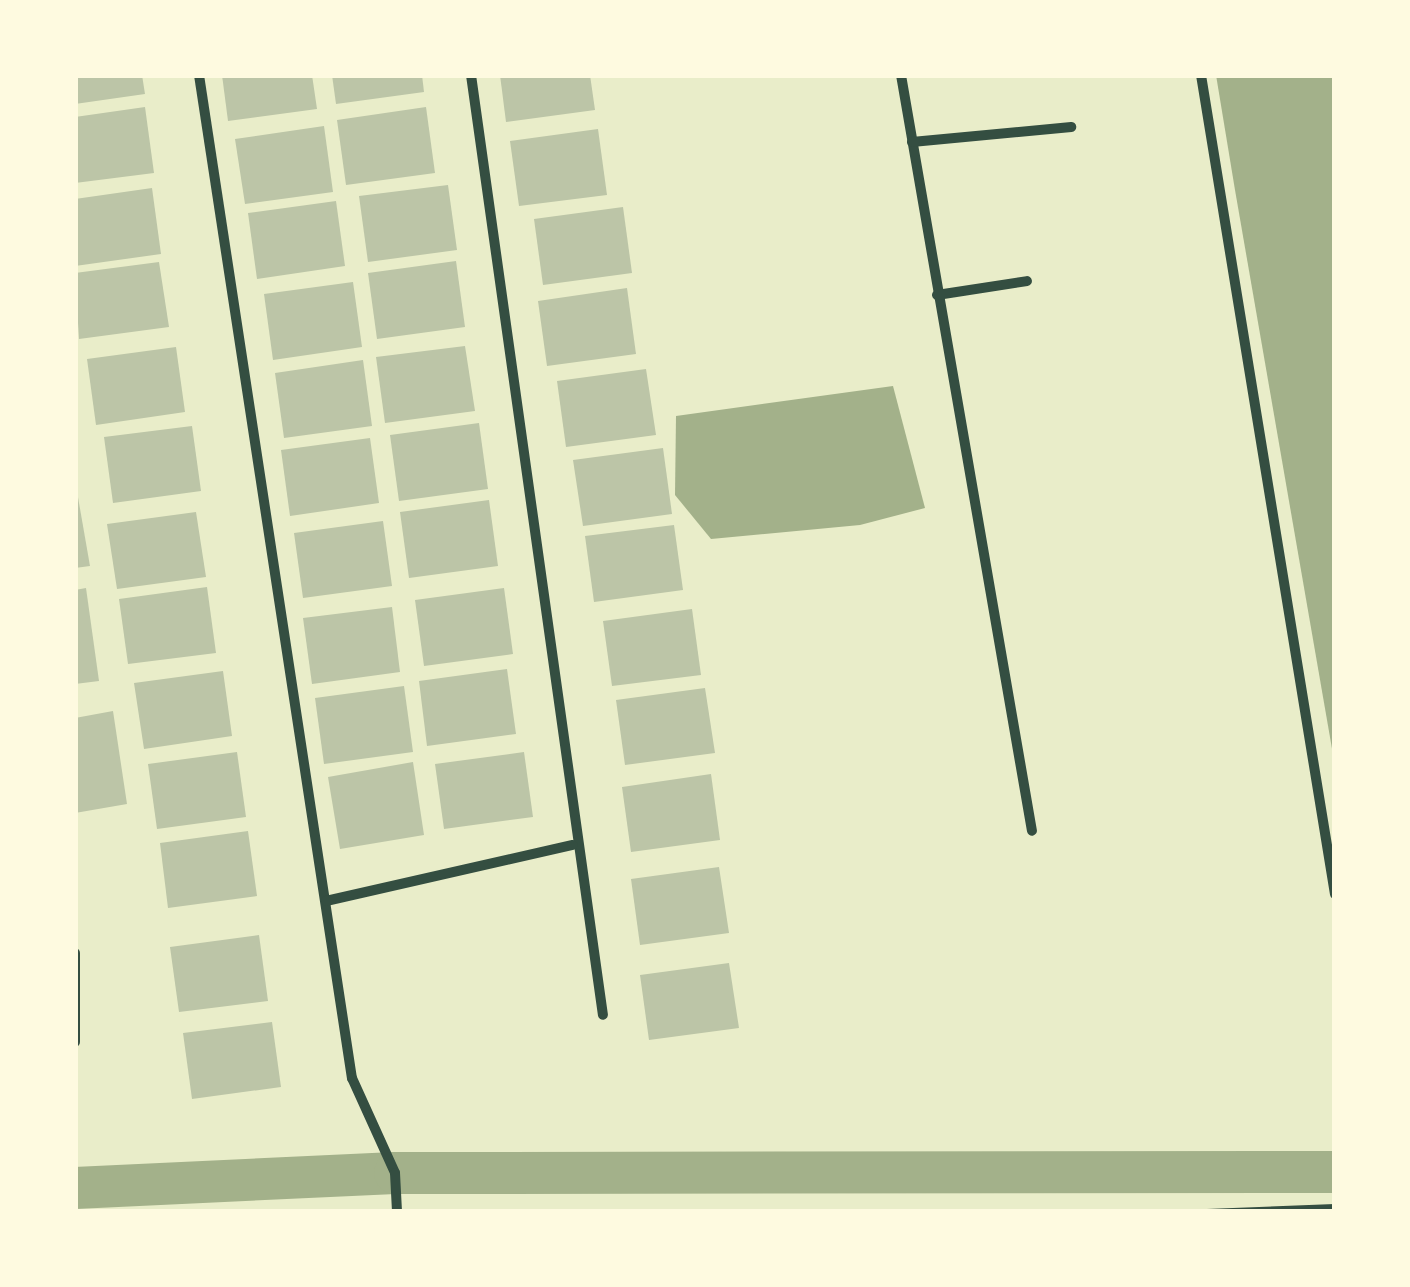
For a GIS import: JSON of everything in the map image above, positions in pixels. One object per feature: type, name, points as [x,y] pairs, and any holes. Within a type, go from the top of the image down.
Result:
[{"type":"street","points":[[199,75],[352,1078],[396,1174],[397,1212]]},
{"type":"street","points":[[471,75],[573,845],[603,1015]]},
{"type":"street","points":[[901,75],[1032,831]]},
{"type":"street","points":[[1202,75],[1335,894]]},
{"type":"street","points":[[912,142],[1071,127]]},
{"type":"street","points":[[937,295],[1027,281]]},
{"type":"street","points":[[326,902],[573,845]]},
{"type":"street","points":[[75,953],[75,1042]]},
{"type":"path","points":[[1207,1212],[1335,1207]]},
{"type":"shaded area","points":[[1216,75],[1335,75],[1335,766],[1235,190]]},
{"type":"shaded area","points":[[893,386],[925,508],[860,525],[711,539],[675,495],[676,416]]},
{"type":"building","points":[[75,75],[142,75],[145,94],[75,104]]},
{"type":"building","points":[[222,75],[312,75],[317,109],[228,121]]},
{"type":"building","points":[[332,75],[422,75],[424,92],[336,104]]},
{"type":"building","points":[[500,75],[590,75],[595,110],[506,122]]},
{"type":"building","points":[[145,107],[154,173],[75,183],[75,117]]},
{"type":"building","points":[[426,107],[435,173],[346,185],[337,120]]},
{"type":"building","points":[[324,126],[333,192],[245,204],[235,139]]},
{"type":"building","points":[[598,129],[607,195],[519,206],[510,141]]},
{"type":"building","points":[[448,185],[457,250],[368,262],[359,196]]},
{"type":"building","points":[[152,188],[161,254],[75,266],[75,199]]},
{"type":"building","points":[[336,201],[345,266],[257,279],[248,213]]},
{"type":"building","points":[[623,207],[632,273],[543,285],[534,219]]},
{"type":"building","points":[[456,261],[465,327],[377,339],[368,273]]},
{"type":"building","points":[[159,262],[169,327],[79,339],[75,273]]},
{"type":"building","points":[[353,282],[362,347],[273,360],[264,294]]},
{"type":"building","points":[[627,288],[636,354],[547,366],[538,301]]},
{"type":"building","points":[[465,346],[475,411],[385,423],[376,357]]},
{"type":"building","points":[[176,347],[185,412],[96,425],[87,359]]},
{"type":"building","points":[[363,360],[372,426],[284,438],[275,373]]},
{"type":"building","points":[[646,369],[656,435],[566,447],[557,381]]},
{"type":"building","points":[[479,423],[488,489],[399,501],[390,435]]},
{"type":"building","points":[[192,426],[201,491],[113,503],[104,437]]},
{"type":"building","points":[[370,438],[379,503],[290,516],[281,450]]},
{"type":"building","points":[[663,448],[672,514],[583,526],[573,460]]},
{"type":"building","points":[[75,480],[90,566],[75,568]]},
{"type":"building","points":[[489,500],[498,566],[409,578],[400,512]]},
{"type":"building","points":[[196,512],[206,577],[117,589],[107,524]]},
{"type":"building","points":[[383,521],[392,586],[303,598],[294,533]]},
{"type":"building","points":[[674,525],[683,590],[594,602],[585,536]]},
{"type":"building","points":[[207,587],[216,653],[128,664],[119,599]]},
{"type":"building","points":[[86,588],[99,681],[75,684],[75,590]]},
{"type":"building","points":[[504,588],[513,654],[424,666],[415,600]]},
{"type":"building","points":[[392,607],[400,672],[312,684],[303,618]]},
{"type":"building","points":[[692,609],[701,675],[612,686],[603,621]]},
{"type":"building","points":[[507,669],[516,734],[427,746],[419,681]]},
{"type":"building","points":[[223,671],[232,736],[144,749],[134,683]]},
{"type":"building","points":[[404,686],[413,752],[324,764],[315,698]]},
{"type":"building","points":[[705,688],[715,753],[625,765],[616,700]]},
{"type":"building","points":[[113,711],[127,804],[75,813],[75,718]]},
{"type":"building","points":[[237,752],[246,817],[157,829],[148,764]]},
{"type":"building","points":[[524,752],[533,817],[444,829],[435,764]]},
{"type":"building","points":[[413,762],[424,835],[340,849],[328,777]]},
{"type":"building","points":[[711,774],[720,840],[631,852],[622,787]]},
{"type":"building","points":[[248,831],[257,896],[168,908],[160,843]]},
{"type":"building","points":[[719,867],[729,933],[640,945],[631,879]]},
{"type":"building","points":[[259,935],[268,1001],[179,1012],[170,947]]},
{"type":"building","points":[[729,963],[739,1028],[649,1040],[640,975]]},
{"type":"building","points":[[272,1022],[281,1087],[192,1099],[183,1033]]},
{"type":"waterway","points":[[75,1188],[395,1173],[1335,1172]]}]
